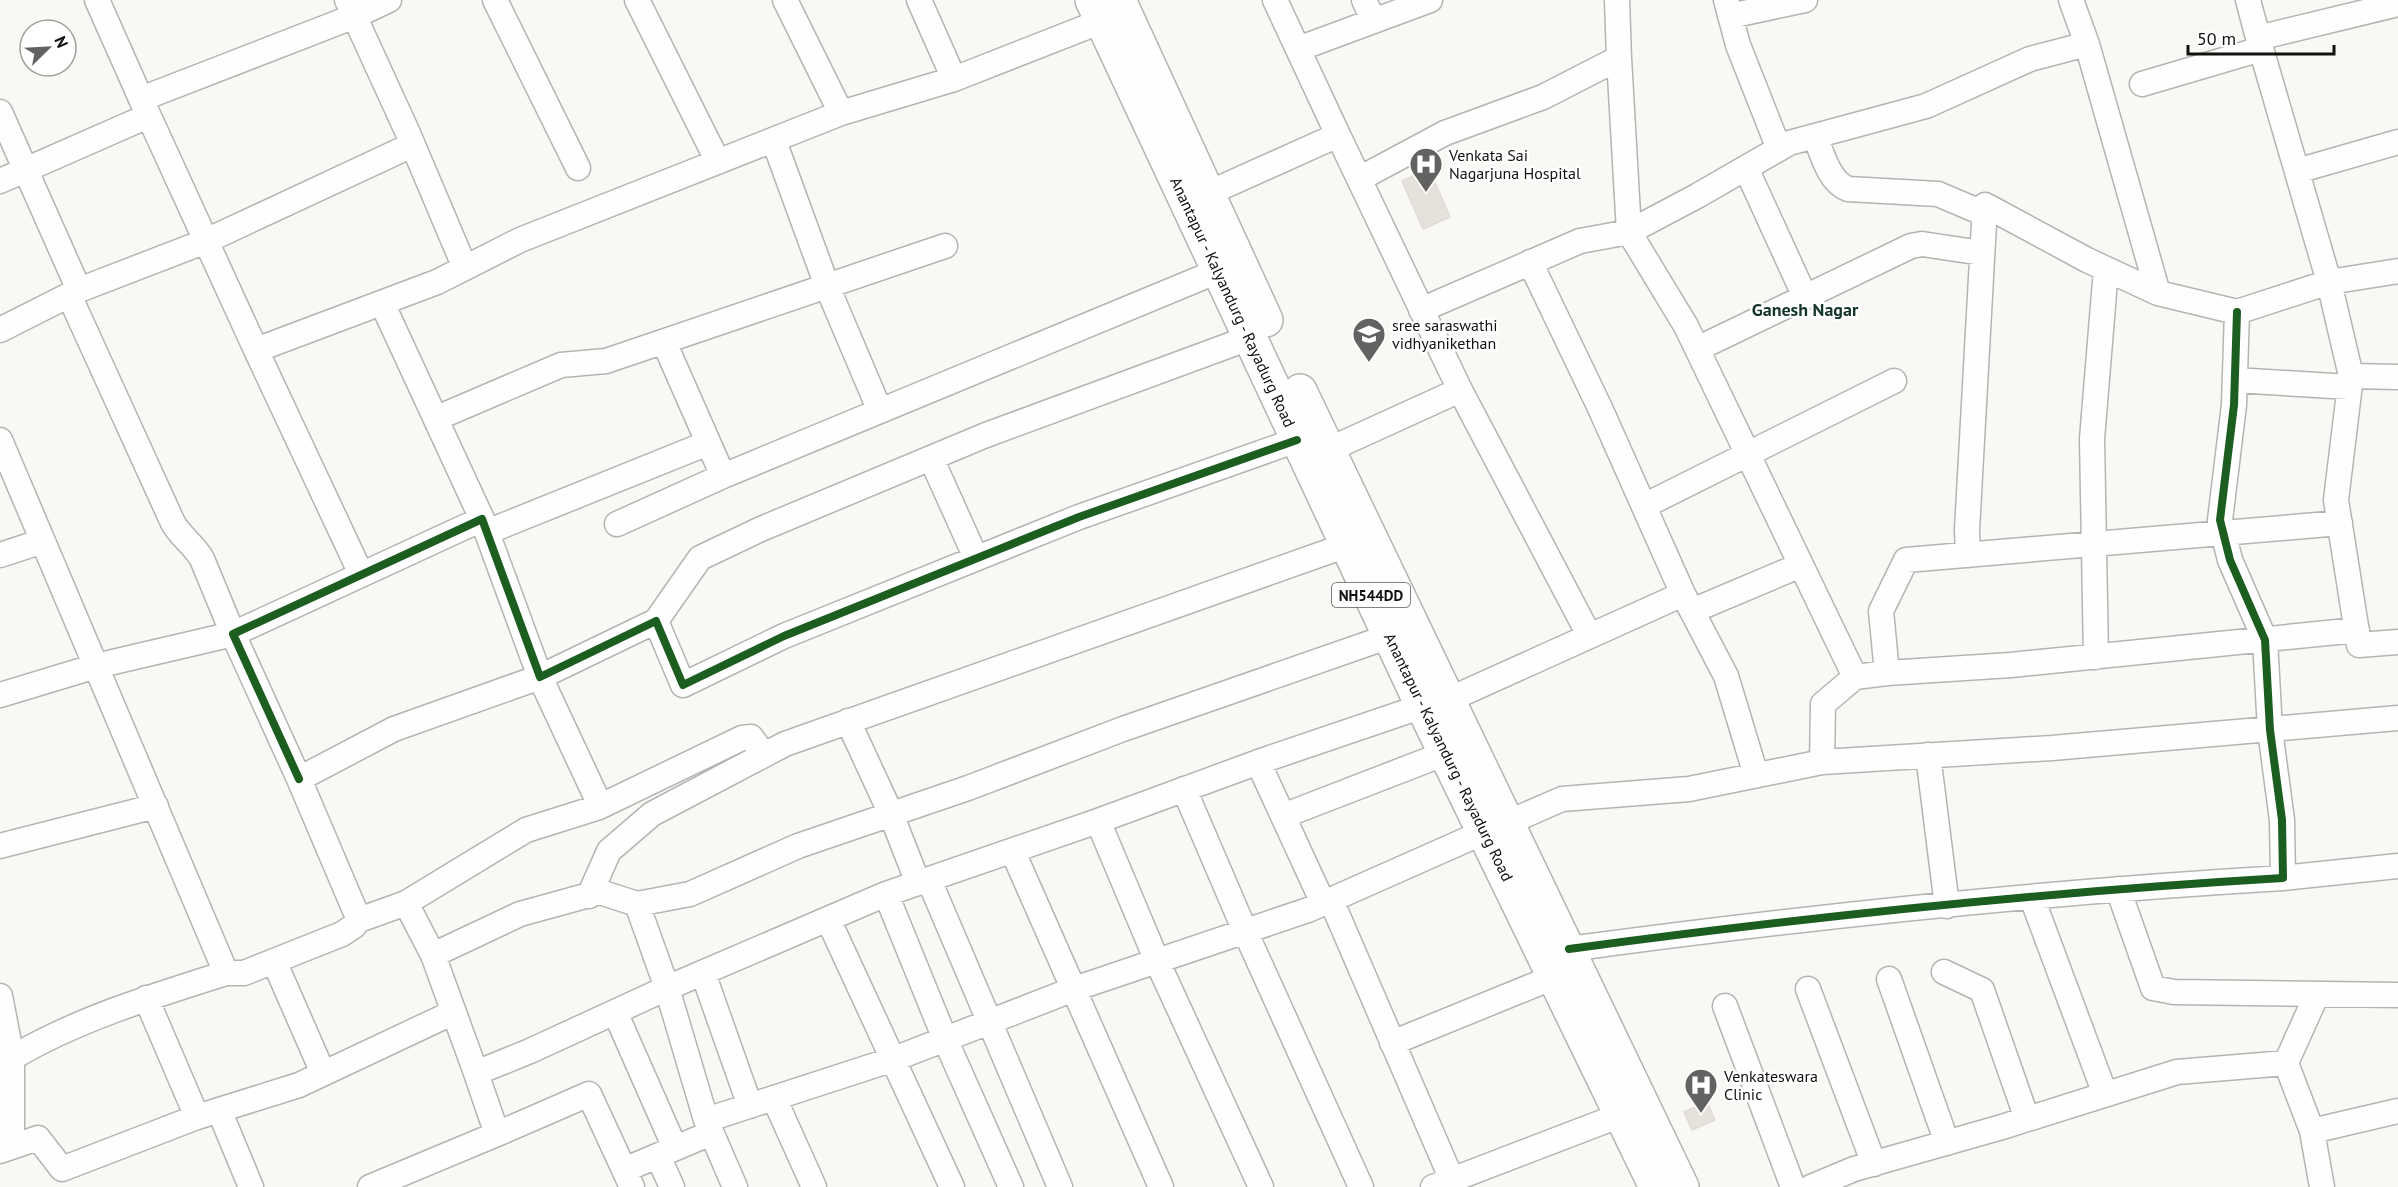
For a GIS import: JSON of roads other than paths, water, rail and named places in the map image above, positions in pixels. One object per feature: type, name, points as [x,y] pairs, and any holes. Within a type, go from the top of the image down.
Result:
[{"type":"highway","name":"Anantapur - Kalyandurg - Rayadurg Road","points":[[1104,7],[1209,193],[1347,545],[1390,636],[1436,703],[1446,753],[1496,828]]},
{"type":"highway","name":"Anantapur - Kalyandurg - Rayadurg Road","points":[[1104,7],[1249,338],[1311,450],[1562,963],[1682,1187]]},
{"type":"highway","name":"Anantapur - Kalyandurg - Rayadurg Road","points":[[1562,963],[1622,1115],[1656,1187]]},
{"type":"street","points":[[97,0],[361,574]]},
{"type":"street","points":[[0,181],[351,8],[389,0]]},
{"type":"street","points":[[495,0],[578,168]]},
{"type":"street","points":[[637,0],[718,162]]},
{"type":"street","points":[[785,0],[842,113]]},
{"type":"street","points":[[919,0],[954,79]]},
{"type":"street","points":[[1275,0],[1460,390],[1589,636]]},
{"type":"street","points":[[1298,49],[1369,10],[1430,0]]},
{"type":"street","points":[[1617,0],[1629,232],[1686,326],[1855,677]]},
{"type":"street","points":[[1779,149],[1738,45],[1728,8],[1805,0]]},
{"type":"street","points":[[2071,0],[2087,44],[2158,293]]},
{"type":"street","points":[[2248,0],[2329,282],[2350,382],[2336,500],[2360,645],[2398,642]]},
{"type":"street","points":[[2142,84],[2259,44],[2398,4]]},
{"type":"street","points":[[256,350],[437,282],[520,240],[842,113],[954,79],[1104,7]]},
{"type":"street","points":[[351,8],[465,268]]},
{"type":"street","points":[[1421,310],[1580,241],[1629,232],[1789,143],[1926,106],[2030,59],[2087,44]]},
{"type":"street","points":[[1359,179],[1445,133],[1543,97],[1619,58]]},
{"type":"street","points":[[0,112],[74,293],[173,524],[202,559],[359,920]]},
{"type":"street","points":[[1209,193],[1338,135]]},
{"type":"street","points":[[1815,136],[1832,175],[1841,186],[1848,189],[1938,194],[1984,214]]},
{"type":"street","points":[[774,141],[827,286],[880,411]]},
{"type":"street","points":[[2297,171],[2398,142]]},
{"type":"street","points":[[0,330],[74,293],[206,241],[412,145]]},
{"type":"street","points":[[1746,168],[1805,297]]},
{"type":"street","points":[[1968,555],[1967,530],[1985,205],[2106,269],[2158,293],[2238,312],[2329,282],[2398,271]]},
{"type":"street","points":[[1697,349],[1911,246],[1922,244],[1982,253]]},
{"type":"street","points":[[436,418],[561,365],[606,362],[945,246]]},
{"type":"street","points":[[1530,262],[1600,408],[1687,602],[1726,676],[1756,775]]},
{"type":"street","points":[[2096,657],[2092,439],[2106,269]]},
{"type":"street","points":[[617,524],[723,476],[1218,271]]},
{"type":"street","points":[[382,303],[484,525],[540,677],[599,807]]},
{"type":"street","points":[[2238,312],[2234,405],[2220,520],[2230,560],[2265,640],[2270,730],[2282,820],[2283,878]]},
{"type":"street","points":[[298,778],[394,729],[540,677],[656,621],[700,558],[761,528],[986,435],[1249,338]]},
{"type":"street","points":[[664,342],[723,476]]},
{"type":"street","points":[[2235,380],[2350,382],[2398,377]]},
{"type":"street","points":[[1644,506],[1894,381]]},
{"type":"street","points":[[656,621],[683,685],[784,636],[1079,517],[1311,450],[1460,390]]},
{"type":"street","points":[[0,440],[226,973]]},
{"type":"street","points":[[0,695],[96,666],[233,634],[361,574],[484,525],[708,443]]},
{"type":"street","points":[[931,458],[976,558]]},
{"type":"street","points":[[1887,673],[1881,611],[1906,560],[2340,523]]},
{"type":"street","points":[[0,555],[43,541]]},
{"type":"street","points":[[589,896],[609,851],[652,814],[785,744],[1347,545]]},
{"type":"street","points":[[476,1073],[885,894],[1013,852],[1258,762],[1436,703],[1589,636],[1801,565]]},
{"type":"street","points":[[1822,762],[1823,704],[1855,677],[2011,665],[2357,630]]},
{"type":"street","points":[[433,955],[520,914],[600,892],[637,904],[690,894],[798,846],[968,788],[1123,729],[1390,636]]},
{"type":"street","points":[[370,1187],[589,1094],[628,1179],[709,1126],[750,1106],[894,1059],[1074,989],[1327,902],[1562,799],[1689,789],[1822,762],[2052,748],[2398,718]]},
{"type":"street","points":[[848,722],[990,1022],[1060,1187]]},
{"type":"street","points":[[12,1058],[33,1046],[146,998],[226,973],[244,973],[342,934],[359,920],[406,903],[526,830],[599,807],[747,736],[754,740],[764,755]]},
{"type":"street","points":[[1283,816],[1446,753]]},
{"type":"street","points":[[1928,756],[1947,906]]},
{"type":"street","points":[[1258,762],[1327,902],[1392,1043],[1442,1183],[1622,1115]]},
{"type":"street","points":[[1184,789],[1245,931],[1361,1187]]},
{"type":"street","points":[[0,846],[156,806]]},
{"type":"street","points":[[1098,821],[1157,961],[1261,1187]]},
{"type":"street","points":[[1013,852],[1161,1187]]},
{"type":"street","points":[[1392,1043],[1562,963],[1805,919],[2118,889],[2283,878],[2398,866]]},
{"type":"street","points":[[2118,889],[2152,988],[2174,992],[2398,995]]},
{"type":"street","points":[[885,894],[945,1040],[1011,1187]]},
{"type":"street","points":[[2032,898],[2105,1094]]},
{"type":"street","points":[[406,903],[433,955],[497,1134]]},
{"type":"street","points":[[637,904],[667,988],[709,1126],[735,1187]]},
{"type":"street","points":[[828,919],[952,1187]]},
{"type":"street","points":[[274,961],[323,1073]]},
{"type":"street","points":[[1944,972],[1982,990],[2027,1119]]},
{"type":"street","points":[[703,973],[750,1106]]},
{"type":"street","points":[[1889,979],[1947,1143]]},
{"type":"street","points":[[1808,989],[1874,1164]]},
{"type":"street","points":[[2317,994],[2286,1064],[2312,1131],[2322,1187]]},
{"type":"street","points":[[0,996],[12,1058],[12,1146],[7,1148]]},
{"type":"street","points":[[146,998],[208,1114],[251,1187]]},
{"type":"street","points":[[1725,1006],[1793,1187]]},
{"type":"street","points":[[7,1148],[38,1138],[62,1169],[208,1114],[300,1085],[454,1012]]},
{"type":"street","points":[[615,1012],[666,1152],[672,1187]]},
{"type":"street","points":[[1811,1187],[1874,1164],[2178,1072],[2286,1064]]},
{"type":"street","points":[[774,1098],[814,1187]]},
{"type":"street","points":[[2312,1131],[2398,1111]]},
{"type":"place","name":"Venkata Sai Nagarjuna Hospital","points":[[1426,193]]},
{"type":"place","name":"sree saraswathi vidhyanikethan","points":[[1369,363]]},
{"type":"place","name":"Venkateswara Clinic","points":[[1701,1114]]},
{"type":"district","name":"Ganesh Nagar","points":[[1805,309]]}]
